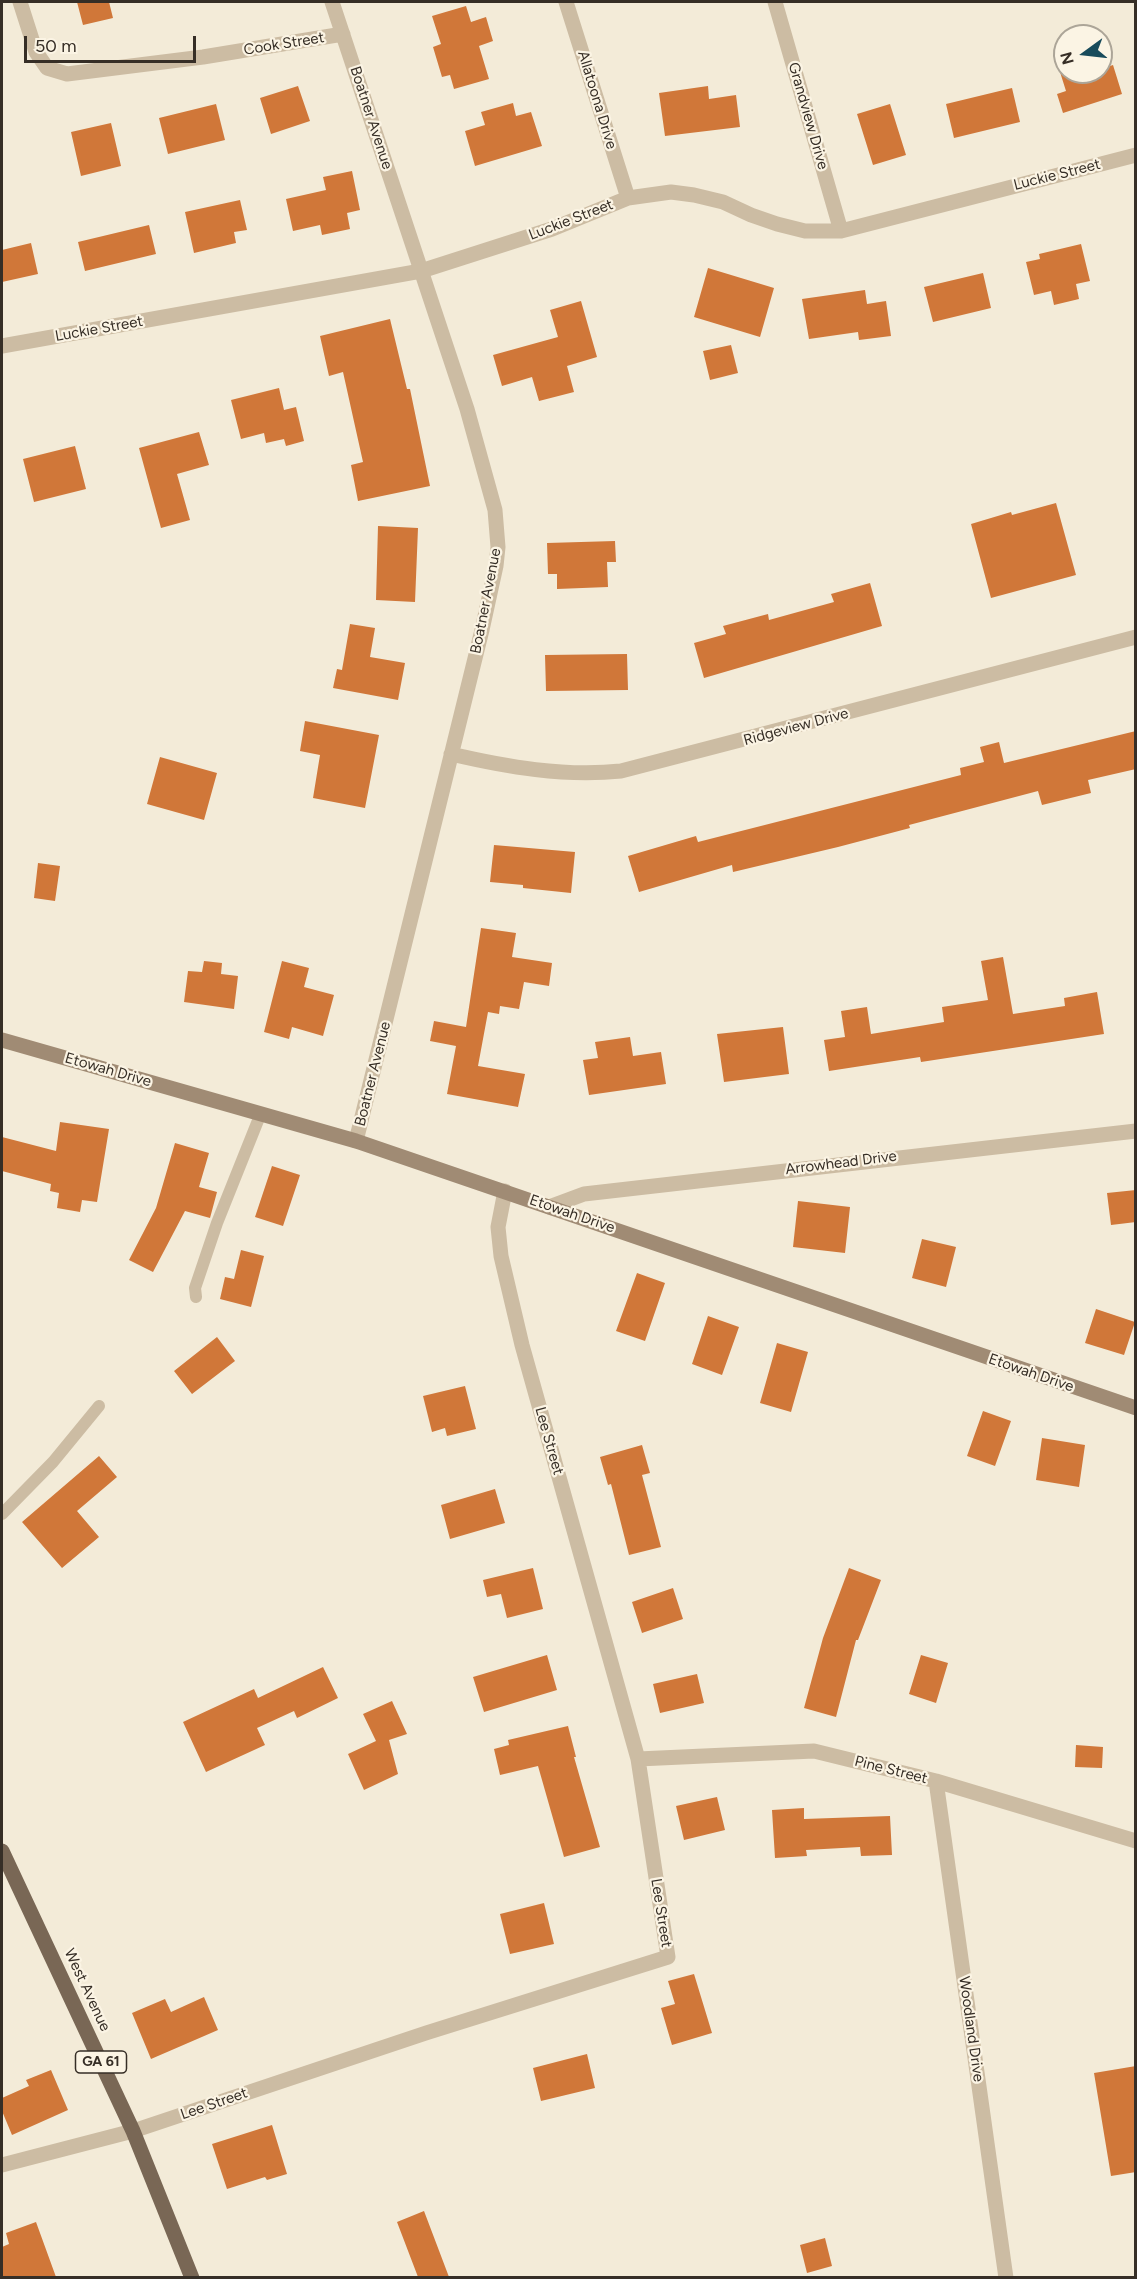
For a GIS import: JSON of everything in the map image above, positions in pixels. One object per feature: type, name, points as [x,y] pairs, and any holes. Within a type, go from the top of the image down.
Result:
[{"type":"main road","name":"West Avenue","points":[[2,1851],[133,2132],[192,2277]]},
{"type":"street","name":"Cook Street","points":[[20,2],[36,52],[47,68],[67,74],[203,57],[343,34]]},
{"type":"street","name":"Boatner Avenue","points":[[332,2],[466,409],[491,494],[498,528],[496,566],[356,1141]]},
{"type":"street","name":"Allatoona Drive","points":[[566,2],[628,198]]},
{"type":"street","name":"Grandview Drive","points":[[775,2],[841,231]]},
{"type":"street","name":"Luckie Street","points":[[2,346],[422,271],[552,229],[628,198],[670,192],[694,195],[723,202],[751,216],[805,231],[841,231],[1136,155]]},
{"type":"street","name":"Ridgeview Drive","points":[[451,754],[517,768],[588,774],[629,770],[1136,637]]},
{"type":"street","name":"Etowah Drive","points":[[2,1040],[356,1141],[1136,1408]]},
{"type":"street","name":"Arrowhead Drive","points":[[549,1207],[584,1194],[1136,1131]]},
{"type":"street","name":"Lee Street","points":[[2,2165],[133,2132],[426,2033],[668,1957],[638,1760],[522,1345],[501,1256],[498,1227],[505,1191]]},
{"type":"street","name":"Pine Street","points":[[638,1760],[814,1751],[936,1781],[1136,1841]]},
{"type":"street","name":"Woodland Drive","points":[[936,1781],[1006,2277]]},
{"type":"lane","points":[[196,1297],[195,1288],[217,1223],[261,1113]]},
{"type":"lane","points":[[2,1514],[53,1462],[99,1406]]},
{"type":"building","points":[[77,2],[109,2],[113,18],[83,25]]},
{"type":"building","points":[[466,6],[471,22],[486,17],[493,41],[479,46],[489,79],[454,89],[450,75],[442,77],[433,47],[441,44],[432,16]]},
{"type":"building","points":[[1113,65],[1122,94],[1063,113],[1057,94],[1066,91],[1064,84],[1113,84]]},
{"type":"building","points":[[298,86],[310,121],[271,134],[260,98]]},
{"type":"building","points":[[708,86],[709,99],[736,95],[740,127],[665,136],[659,93]]},
{"type":"building","points":[[1012,88],[1020,122],[954,138],[946,104]]},
{"type":"building","points":[[513,103],[516,116],[531,112],[542,146],[475,166],[465,131],[485,125],[481,112]]},
{"type":"building","points":[[216,104],[225,140],[168,154],[159,118]]},
{"type":"building","points":[[890,104],[906,155],[873,165],[857,114]]},
{"type":"building","points":[[111,123],[121,166],[81,176],[71,132]]},
{"type":"building","points":[[352,171],[360,210],[347,213],[350,229],[322,235],[320,225],[293,231],[286,199],[326,190],[323,177]]},
{"type":"building","points":[[240,200],[247,230],[234,232],[236,243],[194,253],[185,212]]},
{"type":"building","points":[[149,225],[156,254],[85,271],[78,242]]},
{"type":"building","points":[[31,243],[38,274],[2,282],[2,250]]},
{"type":"building","points":[[1081,244],[1090,281],[1076,284],[1079,299],[1054,305],[1051,291],[1034,295],[1026,262],[1040,259],[1039,254]]},
{"type":"building","points":[[708,268],[774,288],[760,337],[694,317]]},
{"type":"building","points":[[983,273],[991,308],[933,322],[924,287]]},
{"type":"building","points":[[865,290],[867,304],[886,301],[891,336],[859,340],[858,332],[809,339],[802,299]]},
{"type":"building","points":[[581,301],[597,357],[567,366],[574,392],[539,401],[532,377],[502,386],[493,355],[558,337],[550,310]]},
{"type":"building","points":[[390,319],[407,389],[410,389],[430,486],[358,501],[351,465],[363,462],[343,372],[329,376],[320,336]]},
{"type":"building","points":[[731,345],[738,373],[710,380],[703,351]]},
{"type":"building","points":[[279,388],[284,410],[296,407],[304,441],[286,446],[284,439],[266,443],[264,433],[241,439],[231,400]]},
{"type":"building","points":[[199,432],[209,465],[177,474],[190,520],[161,528],[139,448]]},
{"type":"building","points":[[75,446],[86,489],[34,502],[23,459]]},
{"type":"building","points":[[1056,503],[1076,575],[991,598],[971,524],[1011,512],[1012,515]]},
{"type":"building","points":[[378,526],[418,528],[415,602],[376,600]]},
{"type":"building","points":[[615,541],[616,562],[607,562],[608,587],[557,589],[557,574],[548,574],[547,543]]},
{"type":"building","points":[[870,583],[882,626],[704,678],[694,643],[726,634],[723,626],[768,614],[769,620],[834,602],[831,594]]},
{"type":"building","points":[[350,624],[375,628],[370,657],[405,663],[398,700],[333,688],[337,669],[342,670]]},
{"type":"building","points":[[627,654],[628,690],[546,691],[545,655]]},
{"type":"building","points":[[305,721],[379,735],[365,808],[313,798],[320,755],[300,751]]},
{"type":"building","points":[[1136,731],[1136,769],[1088,780],[1091,793],[1042,805],[1038,791],[909,825],[910,828],[838,847],[733,872],[732,865],[639,892],[628,856],[696,836],[698,842],[961,775],[960,768],[984,762],[980,747],[999,742],[1004,763]]},
{"type":"building","points":[[160,757],[217,773],[204,820],[147,804]]},
{"type":"building","points":[[494,845],[575,852],[571,893],[490,882]]},
{"type":"building","points":[[38,863],[60,866],[55,901],[34,898]]},
{"type":"building","points":[[481,928],[516,933],[512,957],[552,963],[549,986],[524,982],[519,1009],[500,1006],[499,1014],[488,1012],[478,1066],[525,1074],[518,1107],[447,1094],[456,1046],[430,1041],[434,1021],[466,1027]]},
{"type":"building","points":[[1003,957],[1013,1014],[1065,1006],[1064,998],[1097,992],[1104,1034],[921,1062],[920,1057],[829,1071],[824,1040],[845,1037],[841,1011],[867,1007],[871,1034],[944,1022],[942,1007],[988,1000],[981,961]]},
{"type":"building","points":[[204,961],[222,963],[221,974],[238,976],[234,1009],[184,1002],[188,971],[202,972]]},
{"type":"building","points":[[282,961],[309,968],[304,987],[334,995],[323,1036],[292,1027],[289,1039],[264,1032]]},
{"type":"building","points":[[783,1027],[789,1074],[724,1082],[717,1034]]},
{"type":"building","points":[[630,1037],[633,1056],[661,1052],[666,1084],[589,1095],[583,1060],[598,1058],[595,1042]]},
{"type":"building","points":[[60,1122],[109,1129],[97,1202],[82,1200],[80,1212],[57,1208],[59,1193],[50,1191],[51,1184],[2,1171],[2,1137],[56,1151]]},
{"type":"building","points":[[175,1143],[209,1153],[199,1187],[217,1192],[210,1218],[185,1211],[153,1272],[129,1260],[156,1208]]},
{"type":"building","points":[[272,1166],[300,1175],[283,1226],[255,1217]]},
{"type":"building","points":[[1136,1190],[1136,1222],[1111,1225],[1107,1193]]},
{"type":"building","points":[[798,1201],[850,1207],[845,1253],[793,1247]]},
{"type":"building","points":[[922,1239],[956,1247],[946,1287],[912,1278]]},
{"type":"building","points":[[241,1250],[264,1256],[251,1307],[220,1299],[225,1277],[234,1279]]},
{"type":"building","points":[[637,1273],[665,1283],[645,1341],[616,1331]]},
{"type":"building","points":[[1096,1309],[1135,1322],[1124,1355],[1085,1343]]},
{"type":"building","points":[[708,1316],[739,1327],[722,1375],[692,1364]]},
{"type":"building","points":[[217,1337],[235,1361],[192,1394],[174,1371]]},
{"type":"building","points":[[777,1343],[808,1352],[791,1412],[760,1403]]},
{"type":"building","points":[[465,1386],[476,1429],[447,1436],[445,1428],[432,1432],[423,1396]]},
{"type":"building","points":[[983,1411],[1011,1421],[995,1466],[967,1456]]},
{"type":"building","points":[[1042,1438],[1085,1445],[1079,1487],[1036,1480]]},
{"type":"building","points":[[642,1445],[650,1473],[642,1475],[661,1547],[629,1555],[611,1484],[608,1485],[600,1457]]},
{"type":"building","points":[[99,1456],[117,1477],[77,1511],[99,1537],[62,1568],[22,1522]]},
{"type":"building","points":[[495,1489],[505,1523],[450,1539],[441,1505]]},
{"type":"building","points":[[533,1568],[543,1609],[507,1618],[501,1594],[487,1597],[483,1580]]},
{"type":"building","points":[[849,1568],[881,1580],[858,1640],[856,1640],[836,1717],[804,1708],[823,1638]]},
{"type":"building","points":[[673,1588],[683,1619],[642,1633],[632,1602]]},
{"type":"building","points":[[547,1655],[557,1690],[484,1712],[473,1677]]},
{"type":"building","points":[[921,1655],[948,1663],[936,1703],[909,1694]]},
{"type":"building","points":[[323,1667],[338,1698],[297,1718],[294,1711],[257,1728],[265,1745],[206,1772],[183,1722],[254,1689],[258,1698]]},
{"type":"building","points":[[697,1674],[704,1703],[660,1713],[653,1684]]},
{"type":"building","points":[[392,1701],[407,1734],[389,1740],[398,1774],[364,1790],[348,1754],[376,1741],[363,1714]]},
{"type":"building","points":[[568,1726],[576,1757],[574,1757],[600,1847],[564,1857],[538,1766],[500,1775],[494,1749],[509,1745],[508,1740]]},
{"type":"building","points":[[1076,1745],[1103,1747],[1102,1768],[1075,1767]]},
{"type":"building","points":[[717,1797],[725,1830],[684,1840],[676,1806]]},
{"type":"building","points":[[804,1808],[804,1819],[890,1816],[892,1855],[861,1856],[860,1847],[806,1850],[807,1856],[775,1858],[772,1810]]},
{"type":"building","points":[[544,1903],[554,1944],[510,1954],[500,1914]]},
{"type":"building","points":[[694,1974],[712,2033],[672,2045],[661,2008],[675,2004],[668,1981]]},
{"type":"building","points":[[204,1997],[218,2030],[151,2059],[132,2013],[165,1999],[171,2012]]},
{"type":"building","points":[[587,2054],[595,2088],[541,2101],[533,2068]]},
{"type":"building","points":[[1136,2066],[1136,2172],[1111,2176],[1094,2073]]},
{"type":"building","points":[[51,2070],[68,2110],[12,2135],[2,2111],[2,2098],[29,2086],[26,2080]]},
{"type":"building","points":[[272,2125],[287,2174],[267,2180],[265,2177],[227,2189],[212,2144]]},
{"type":"building","points":[[424,2211],[449,2277],[418,2277],[397,2222]]},
{"type":"building","points":[[36,2222],[56,2277],[2,2277],[2,2247],[9,2244],[6,2233]]},
{"type":"building","points":[[825,2238],[832,2266],[807,2273],[800,2245]]}]
